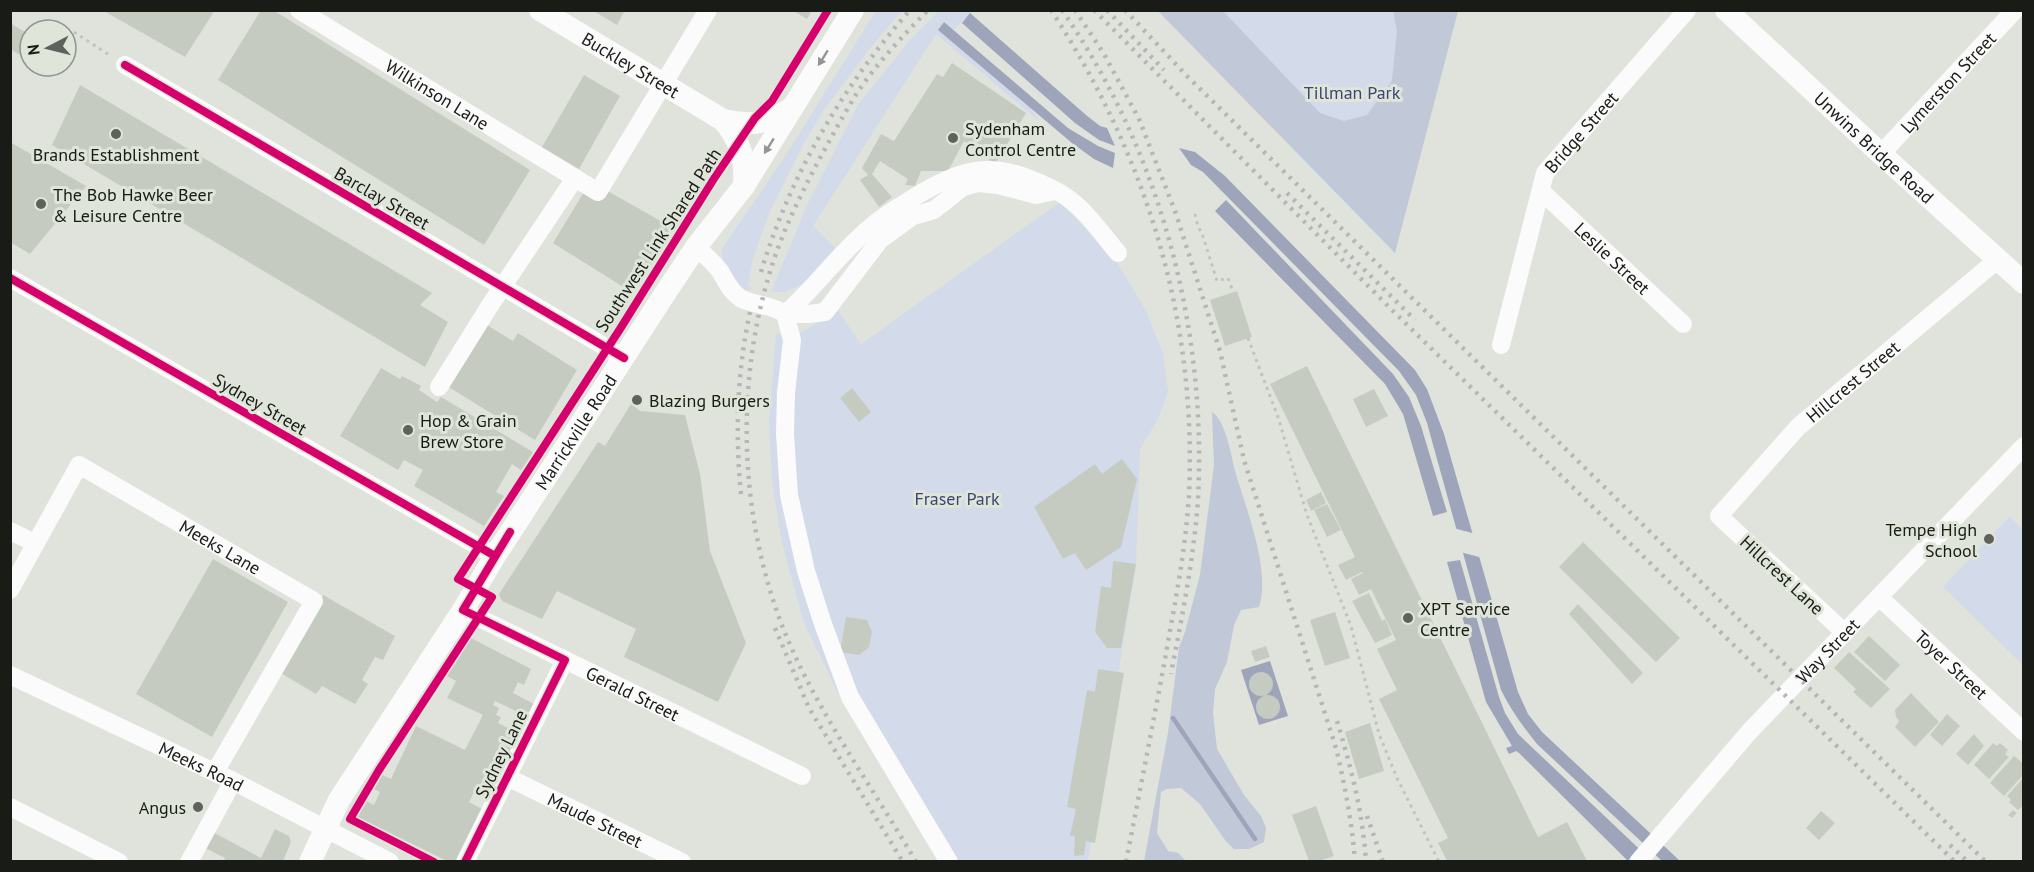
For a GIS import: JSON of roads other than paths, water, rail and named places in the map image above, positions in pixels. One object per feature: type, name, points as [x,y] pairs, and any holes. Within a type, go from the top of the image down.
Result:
[{"type":"main road","name":"Buckley Street","points":[[540,10],[723,120],[751,124],[767,121],[794,106]]},
{"type":"main road","name":"Marrickville Road","points":[[310,861],[339,800],[696,247],[744,186],[853,10]]},
{"type":"main road","name":"Unwins Bridge Road","points":[[1727,11],[2024,283]]},
{"type":"main road","name":"Buckley Street","points":[[723,120],[739,143],[743,157],[744,186]]},
{"type":"street","name":"Wilkinson Lane","points":[[299,10],[598,192],[663,84]]},
{"type":"street","points":[[663,84],[708,10]]},
{"type":"street","name":"Bridge Street","points":[[1501,345],[1545,173],[1687,10]]},
{"type":"street","name":"Lymerston Street","points":[[1881,154],[2017,15]]},
{"type":"street","name":"Barclay Street","points":[[125,65],[624,358]]},
{"type":"street","points":[[785,314],[872,226],[897,208],[945,180],[964,172],[1000,169],[1022,176],[1054,191],[1069,199],[1085,214],[1118,253]]},
{"type":"street","points":[[439,387],[575,178]]},
{"type":"street","points":[[785,314],[825,312],[880,240],[913,216],[934,210],[963,187],[978,183],[998,185],[1036,195],[1054,191]]},
{"type":"street","name":"Leslie Street","points":[[1541,191],[1683,324]]},
{"type":"street","points":[[696,247],[715,265],[732,291],[738,296],[747,301],[776,307],[785,314],[792,340],[785,441],[789,495],[806,571],[850,697],[949,861]]},
{"type":"street","name":"Hillcrest Street","points":[[1719,516],[1798,427],[1998,260]]},
{"type":"street","name":"Sydney Street","points":[[10,278],[495,556]]},
{"type":"street","name":"Way Street","points":[[1638,861],[1749,732],[2024,446]]},
{"type":"street","name":"Meeks Lane","points":[[10,590],[79,465],[314,601],[215,772]]},
{"type":"street","name":"Hillcrest Lane","points":[[1719,516],[1845,633]]},
{"type":"street","points":[[10,531],[35,543]]},
{"type":"street","name":"Toyer Street","points":[[1879,597],[2024,732]]},
{"type":"street","name":"Gerald Street","points":[[463,610],[802,776]]},
{"type":"street","name":"Sydney Lane","points":[[465,861],[565,660]]},
{"type":"street","name":"Meeks Road","points":[[10,675],[215,772],[390,861]]},
{"type":"street","name":"Maude Street","points":[[507,777],[682,861]]},
{"type":"street","points":[[189,861],[233,781]]},
{"type":"street","points":[[10,807],[119,861]]},
{"type":"waterway","points":[[1173,718],[1255,839]]},
{"type":"railway","points":[[761,272],[787,200],[821,133],[862,70],[910,10]]},
{"type":"railway","points":[[916,862],[811,689],[783,628],[758,542],[747,453],[747,408],[758,318],[769,275],[792,215],[820,158],[857,93],[882,60],[928,10]]},
{"type":"railway","points":[[1051,10],[1085,66],[1114,123],[1139,182],[1159,242],[1174,303],[1184,366],[1189,430],[1189,495],[1186,533],[1167,648],[1126,862]]},
{"type":"railway","points":[[1062,10],[1096,65],[1126,122],[1150,182],[1170,244],[1185,307],[1194,371],[1199,435],[1198,499],[1191,565],[1171,674]]},
{"type":"railway","points":[[1075,10],[1104,54],[1139,119],[1175,211],[1220,351],[1244,460],[1336,748],[1348,804],[1355,862]]},
{"type":"railway","points":[[1094,10],[1392,310],[1955,862]]},
{"type":"railway","points":[[1107,10],[1164,70]]},
{"type":"railway","points":[[1125,10],[1188,77],[1986,862]]},
{"type":"railway","points":[[1287,193],[1415,320]]},
{"type":"railway","points":[[741,494],[738,403],[742,357],[750,312]]},
{"type":"railway","points":[[775,628],[809,708],[903,862]]},
{"type":"railway","points":[[1337,721],[1356,790],[1366,862]]},
{"type":"railway","points":[[1367,816],[1383,862]]},
{"type":"railway","points":[[1950,845],[1968,862]]},
{"type":"place","name":"Brands Establishment","points":[[116,134]]},
{"type":"place","name":"Sydenham Control Centre","points":[[953,138]]},
{"type":"place","name":"The Bob Hawke Beer & Leisure Centre","points":[[41,204]]},
{"type":"place","name":"Blazing Burgers","points":[[637,400]]},
{"type":"place","name":"Hop & Grain Brew Store","points":[[408,430]]},
{"type":"place","name":"Tempe High School","points":[[1989,539]]},
{"type":"place","name":"XPT Service Centre","points":[[1408,618]]},
{"type":"place","name":"Angus","points":[[198,807]]},
{"type":"park label","name":"Tillman Park","points":[[1352,92]]},
{"type":"park label","name":"Fraser Park","points":[[957,498]]}]
